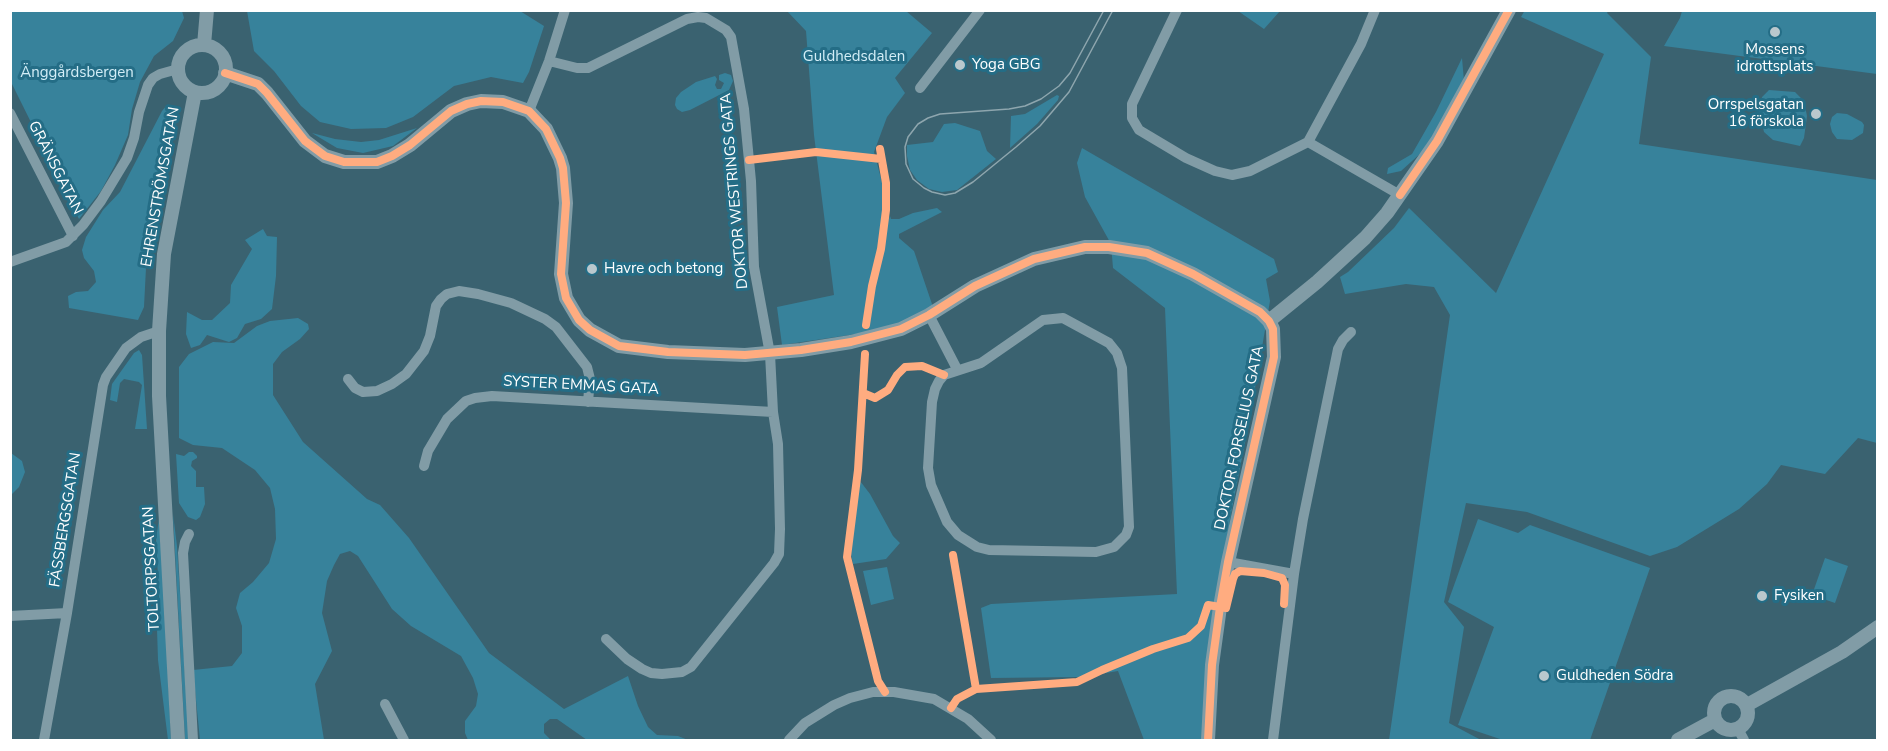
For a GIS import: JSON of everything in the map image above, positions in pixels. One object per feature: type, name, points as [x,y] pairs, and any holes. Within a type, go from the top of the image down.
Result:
[{"type":"street","points":[[204,45],[207,10]]},
{"type":"street","points":[[529,111],[549,61],[565,10]]},
{"type":"street","points":[[920,88],[980,10]]},
{"type":"street","points":[[1177,10],[1132,104],[1132,118],[1139,130],[1186,158],[1215,171],[1232,175],[1251,171],[1308,142],[1361,44],[1376,10]]},
{"type":"street","points":[[10,262],[74,236],[101,201],[127,158],[148,85],[160,74],[178,69],[179,62],[191,47],[204,45],[216,49],[220,54],[226,66],[225,73],[258,84],[305,141],[326,156],[344,162],[377,162],[392,156],[410,145],[452,111],[467,104],[481,101],[504,102],[529,111],[546,129],[563,168],[566,203],[561,274],[566,298],[579,320],[597,335],[619,346],[712,355],[770,354],[865,338],[901,329],[929,315],[975,286],[1034,259],[1085,248],[1109,247],[1147,254],[1167,261],[1253,307],[1269,321],[1317,282],[1378,224],[1437,141],[1509,10]]},
{"type":"street","name":"DOKTOR WESTRINGS GATA","points":[[549,61],[571,67],[588,68],[687,19],[698,17],[712,21],[732,37],[744,109],[751,181],[754,267],[770,354],[773,412],[778,444],[780,538],[779,554],[774,563],[691,667],[682,672],[651,673],[627,659],[606,639]]},
{"type":"street","name":"EHRENSTRÖMSGATAN","points":[[178,69],[182,81],[195,92],[214,89],[222,82],[225,73]]},
{"type":"street","name":"EHRENSTRÖMSGATAN","points":[[159,396],[159,331],[164,254],[195,92]]},
{"type":"street","name":"GRÄNSGATAN","points":[[10,113],[74,236]]},
{"type":"street","points":[[1308,142],[1400,195]]},
{"type":"street","points":[[348,379],[351,384],[363,392],[377,391],[406,374],[424,351],[430,336],[436,306],[447,294],[459,291],[511,303],[545,318],[556,327],[587,367],[590,379],[588,402]]},
{"type":"street","points":[[929,315],[957,369]]},
{"type":"street","points":[[1063,318],[1109,343],[1117,353],[1122,368],[1129,527],[1126,535],[1114,547],[1096,552],[989,550],[977,547],[958,535],[947,522],[938,503],[928,468],[932,402],[935,389],[944,375],[957,369],[981,363],[1043,320],[1063,318]]},
{"type":"street","name":"DOKTOR FORSELIUS GATA","points":[[1208,741],[1215,641],[1228,562],[1274,357],[1275,336],[1269,321]]},
{"type":"street","name":"FÄSSBERGSGATAN","points":[[44,741],[67,613],[101,393],[106,377],[133,341],[159,331]]},
{"type":"street","points":[[1273,741],[1301,528],[1338,349],[1351,332]]},
{"type":"street","name":"TOLTORPSGATAN","points":[[159,396],[178,741]]},
{"type":"street","name":"SYSTER EMMAS GATA","points":[[424,466],[428,451],[447,419],[466,401],[492,396],[773,412]]},
{"type":"street","points":[[189,534],[183,553],[193,741]]},
{"type":"street","points":[[1228,562],[1294,574]]},
{"type":"street","points":[[10,615],[67,613]]},
{"type":"street","points":[[1747,705],[1842,652],[1878,627]]},
{"type":"street","points":[[789,741],[806,723],[842,701],[873,692],[894,692],[934,699],[968,719],[991,741]]},
{"type":"street","points":[[1737,696],[1747,705],[1748,719],[1741,735],[1721,727],[1715,720],[1715,706],[1724,697],[1737,696]]},
{"type":"street","points":[[385,704],[404,741]]},
{"type":"street","points":[[1678,741],[1715,720]]},
{"type":"green space","name":"Änggårdsbergen","points":[[11,10],[182,11],[184,18],[173,41],[154,56],[140,82],[132,109],[128,135],[115,165],[101,191],[79,219],[11,82]]},
{"type":"green space","points":[[1525,10],[1608,11],[1607,13],[1651,57],[1639,144],[1877,180],[1877,443],[1858,438],[1825,474],[1781,465],[1767,484],[1739,509],[1677,547],[1650,556],[1527,512],[1466,503],[1444,602],[1464,627],[1449,723],[1481,740],[1389,740],[1450,315],[1434,287],[1406,284],[1345,294],[1340,277],[1394,228],[1409,208],[1496,293],[1604,54],[1521,17]]},
{"type":"green space","points":[[247,11],[520,11],[544,26],[529,72],[523,83],[491,77],[454,86],[413,117],[386,128],[351,129],[320,122],[301,106],[274,71],[254,51]]},
{"type":"green space","name":"Guldhedsdalen","points":[[787,11],[906,11],[932,33],[895,78],[905,93],[887,117],[874,152],[883,186],[882,220],[889,219],[890,216],[891,219],[899,219],[913,213],[937,208],[942,212],[899,234],[899,238],[914,251],[933,307],[890,329],[782,345],[777,307],[834,295],[814,135],[806,31]]},
{"type":"green space","points":[[1238,11],[1280,11],[1264,29]]},
{"type":"green space","name":"Mossens idrottsplats","points":[[1682,11],[1877,11],[1877,74],[1664,46]]},
{"type":"green space","points":[[1462,58],[1464,81],[1432,139],[1422,152],[1401,171],[1387,174],[1388,168],[1412,154],[1436,112]]},
{"type":"green space","points":[[725,73],[731,75],[733,81],[729,90],[690,110],[682,112],[677,109],[676,98],[681,92],[696,82],[715,76],[717,79],[715,85],[717,89],[721,89],[724,83],[719,80],[719,75]]},
{"type":"green space","points":[[1769,90],[1795,92],[1804,101],[1807,116],[1804,138],[1800,146],[1773,140],[1764,132],[1759,111],[1762,97]]},
{"type":"green space","points":[[1057,95],[1058,100],[1037,124],[1010,148],[1011,116],[1025,114]]},
{"type":"green space","points":[[167,105],[173,106],[174,123],[164,155],[147,248],[144,307],[138,320],[69,308],[68,296],[76,292],[88,291],[96,282],[94,271],[84,258],[82,250],[86,237],[103,210],[120,192]]},
{"type":"green space","points":[[1837,113],[1847,114],[1862,122],[1863,133],[1852,140],[1837,139],[1830,124],[1832,117]]},
{"type":"green space","points":[[955,123],[980,131],[987,151],[996,159],[957,190],[942,192],[929,189],[917,180],[910,170],[907,145],[933,142],[944,124]]},
{"type":"green space","points":[[417,128],[393,146],[363,153],[337,148],[312,133],[361,142],[379,140]]},
{"type":"green space","points":[[1082,148],[1274,259],[1278,272],[1266,279],[1270,301],[1209,650],[1203,740],[1144,740],[1118,671],[1081,677],[991,678],[981,608],[991,604],[1177,594],[1165,308],[1113,268],[1111,244],[1085,197],[1077,163]]},
{"type":"green space","points":[[263,229],[267,236],[277,237],[272,309],[261,319],[245,324],[237,338],[229,342],[207,335],[200,345],[191,348],[186,334],[187,312],[202,320],[212,320],[230,303],[231,285],[252,249],[245,240]]},
{"type":"green space","points":[[298,318],[308,324],[309,329],[282,352],[273,364],[273,395],[303,442],[367,499],[380,505],[409,538],[489,653],[564,709],[628,676],[648,727],[657,735],[678,736],[688,740],[587,740],[557,719],[550,719],[544,724],[544,733],[551,740],[468,740],[465,733],[465,721],[476,706],[478,694],[473,678],[461,656],[411,626],[392,609],[358,556],[350,551],[340,554],[334,565],[327,581],[322,613],[332,651],[315,684],[324,740],[200,740],[193,670],[232,666],[242,653],[242,626],[236,608],[240,593],[269,563],[276,539],[275,509],[270,488],[255,470],[222,448],[193,445],[179,438],[179,367],[189,354],[213,342],[234,343],[257,326],[270,321]]},
{"type":"green space","points":[[139,350],[142,355],[147,429],[135,429],[142,385],[139,382],[124,379],[120,383],[117,402],[110,400],[112,384],[134,353]]},
{"type":"green space","points":[[189,452],[197,456],[191,466],[196,471],[196,487],[204,487],[205,504],[200,517],[196,520],[188,517],[179,503],[176,454],[184,456]]},
{"type":"green space","points":[[11,453],[22,461],[25,472],[19,487],[11,495]]},
{"type":"green space","points":[[857,477],[870,494],[893,536],[900,543],[886,559],[853,564],[851,554]]},
{"type":"green space","points":[[173,514],[177,546],[189,740],[185,740]]},
{"type":"green space","points":[[159,519],[171,740],[168,740],[158,660],[159,596],[156,539]]},
{"type":"green space","name":"Guldheden Södra","points":[[1478,519],[1518,533],[1530,525],[1650,568],[1590,740],[1503,740],[1458,725],[1494,627],[1448,602]]},
{"type":"green space","points":[[1825,558],[1848,566],[1835,603],[1812,595]]},
{"type":"green space","points":[[887,567],[894,599],[871,605],[863,571]]},
{"type":"tram line","points":[[1104,10],[1070,73],[1059,86],[1041,99],[1025,106],[1009,109],[940,114],[918,124],[908,137],[905,147],[906,164],[913,179],[932,192],[945,195],[955,193],[973,182],[1016,147],[1040,126],[1069,92],[1113,10]]},
{"type":"cycle path","points":[[1400,195],[1437,141],[1509,10]]},
{"type":"cycle path","points":[[225,73],[258,84],[305,141],[325,156],[344,162],[377,162],[392,156],[410,145],[451,111],[467,104],[481,101],[503,102],[529,111],[546,129],[563,168],[566,203],[561,274],[566,298],[579,320],[590,330],[619,346],[668,352],[745,355],[801,350],[851,342],[901,329],[929,315],[975,286],[1034,259],[1085,247],[1109,247],[1147,253],[1193,274],[1260,312],[1273,329],[1274,357],[1220,607],[1212,665],[1208,740]]},
{"type":"cycle path","points":[[866,325],[886,210],[886,183],[880,149]]},
{"type":"cycle path","points":[[749,160],[816,152],[881,159]]},
{"type":"cycle path","points":[[865,354],[858,470],[847,557],[878,681],[885,692]]},
{"type":"cycle path","points":[[863,393],[875,398],[888,390],[905,367],[922,366],[944,375]]},
{"type":"cycle path","points":[[953,555],[976,689]]},
{"type":"cycle path","points":[[951,708],[957,699],[976,689],[1077,682],[1153,649],[1188,638],[1201,626],[1208,605],[1226,608],[1233,579],[1240,571],[1264,573],[1282,578],[1285,585],[1284,604]]},
{"type":"place","name":"Mossens idrottsplats","points":[[1775,32]]},
{"type":"place","name":"Yoga GBG","points":[[960,65]]},
{"type":"place","name":"Orrspelsgatan 16 förskola","points":[[1816,114]]},
{"type":"place","name":"Havre och betong","points":[[592,269]]},
{"type":"place","name":"Fysiken","points":[[1762,596]]},
{"type":"place","name":"Guldheden Södra","points":[[1544,676]]}]
